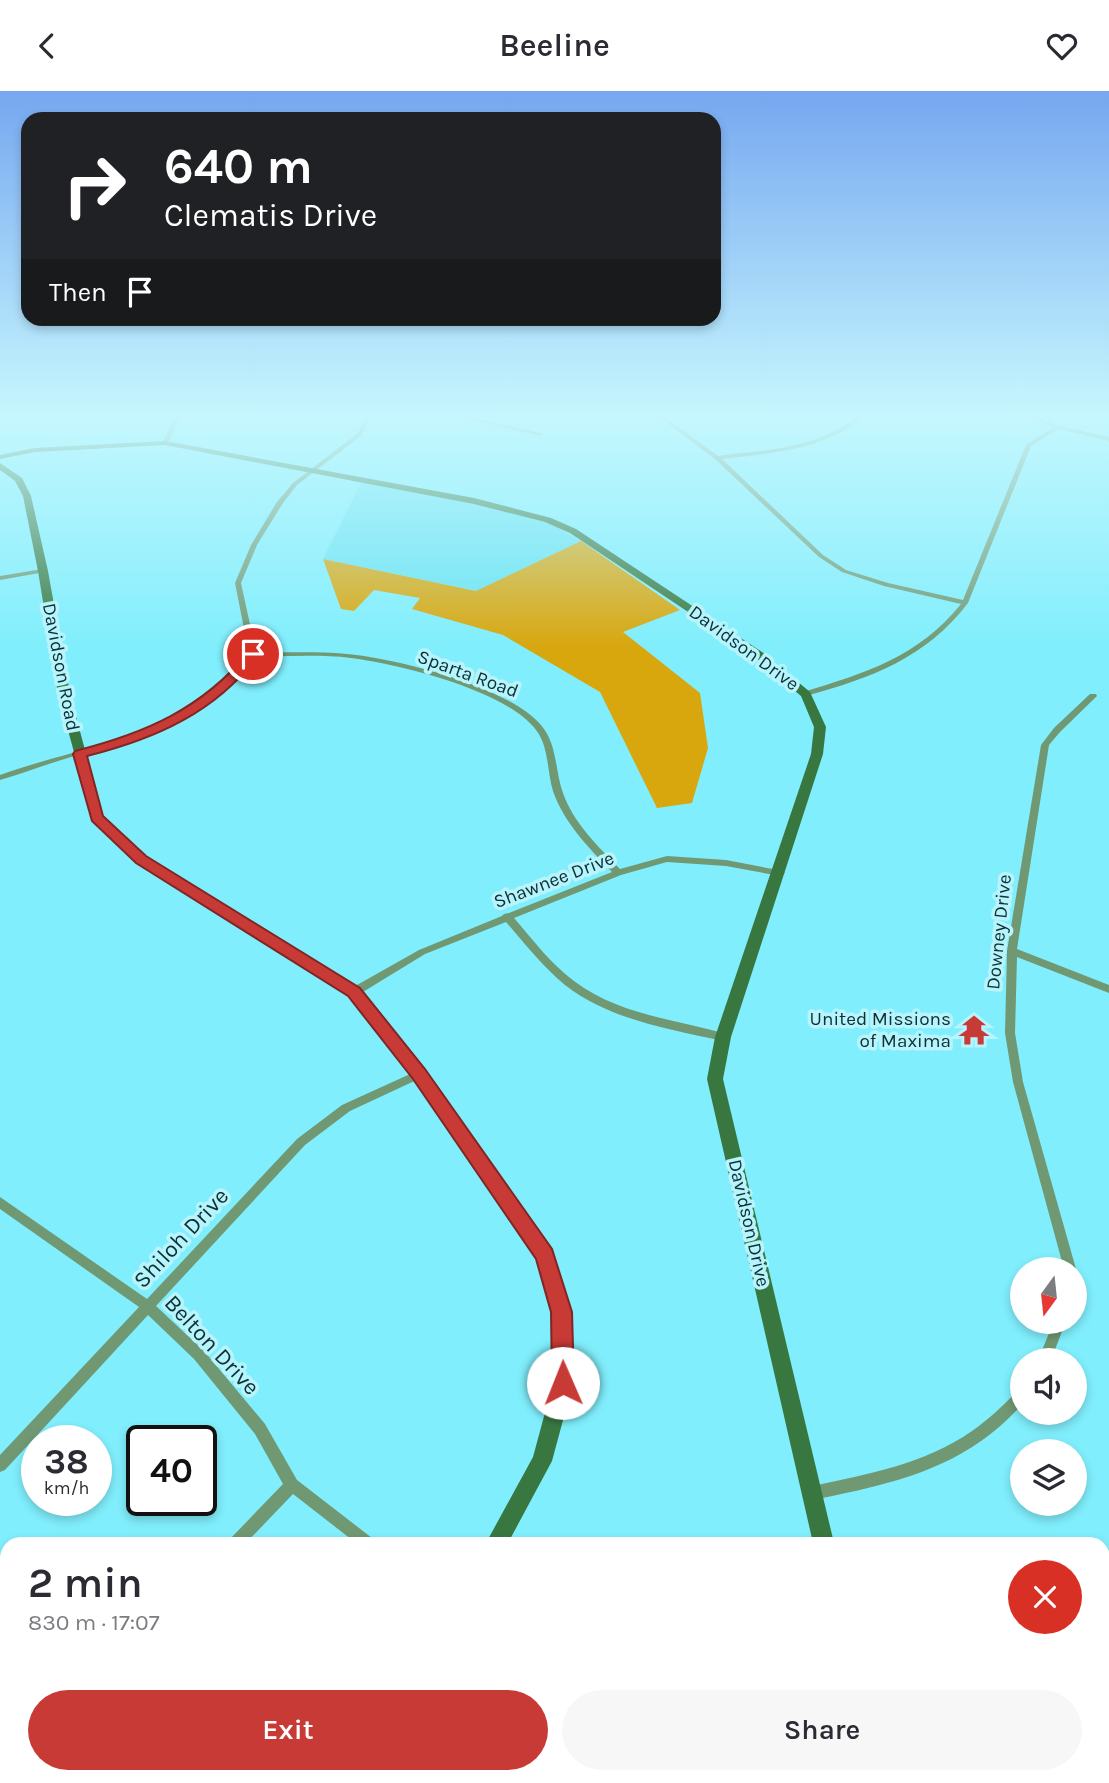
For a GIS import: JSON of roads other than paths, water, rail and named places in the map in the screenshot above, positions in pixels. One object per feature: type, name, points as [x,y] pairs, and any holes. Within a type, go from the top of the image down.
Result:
[{"type":"street","name":"Davidson Road","points":[[24,491],[43,571],[64,694],[97,818],[119,842],[169,878],[354,992],[419,1074],[545,1255],[562,1312],[563,1383],[542,1461],[500,1537]]},
{"type":"street","points":[[0,778],[125,743],[188,714],[230,683],[253,654],[238,583],[254,545],[289,491]]},
{"type":"street","name":"Davidson Drive","points":[[422,491],[516,510],[573,531],[758,654],[806,694],[820,727],[817,754],[780,873],[723,1037],[715,1079],[823,1537]]},
{"type":"street","points":[[752,491],[821,556],[844,571],[965,603]]},
{"type":"street","points":[[806,694],[860,677],[907,656],[933,640],[951,623],[965,603],[1011,491]]},
{"type":"street","points":[[0,578],[43,571]]},
{"type":"street","name":"Sparta Road","points":[[253,654],[346,656],[384,661],[502,699],[524,711],[542,731],[559,793],[573,824],[618,873]]},
{"type":"street","name":"Downey Drive","points":[[1067,1257],[1018,1082],[1010,1033],[1012,951],[1045,745],[1093,696]]},
{"type":"street","name":"Shawnee Drive","points":[[354,992],[422,952],[618,873],[667,859],[726,863],[780,873]]},
{"type":"street","points":[[507,916],[556,972],[607,1006],[723,1037]]},
{"type":"street","points":[[1012,951],[1109,989]]},
{"type":"street","name":"Shiloh Drive","points":[[0,1465],[301,1142],[346,1108],[419,1074]]},
{"type":"street","name":"Belton Drive","points":[[0,1202],[147,1306],[199,1355],[260,1429],[292,1485],[359,1537]]},
{"type":"street","points":[[813,1493],[897,1475],[970,1442],[1010,1410]]},
{"type":"street","points":[[242,1537],[292,1485]]},
{"type":"place","name":"United Missions of Maxima","points":[[974,1030]]}]
